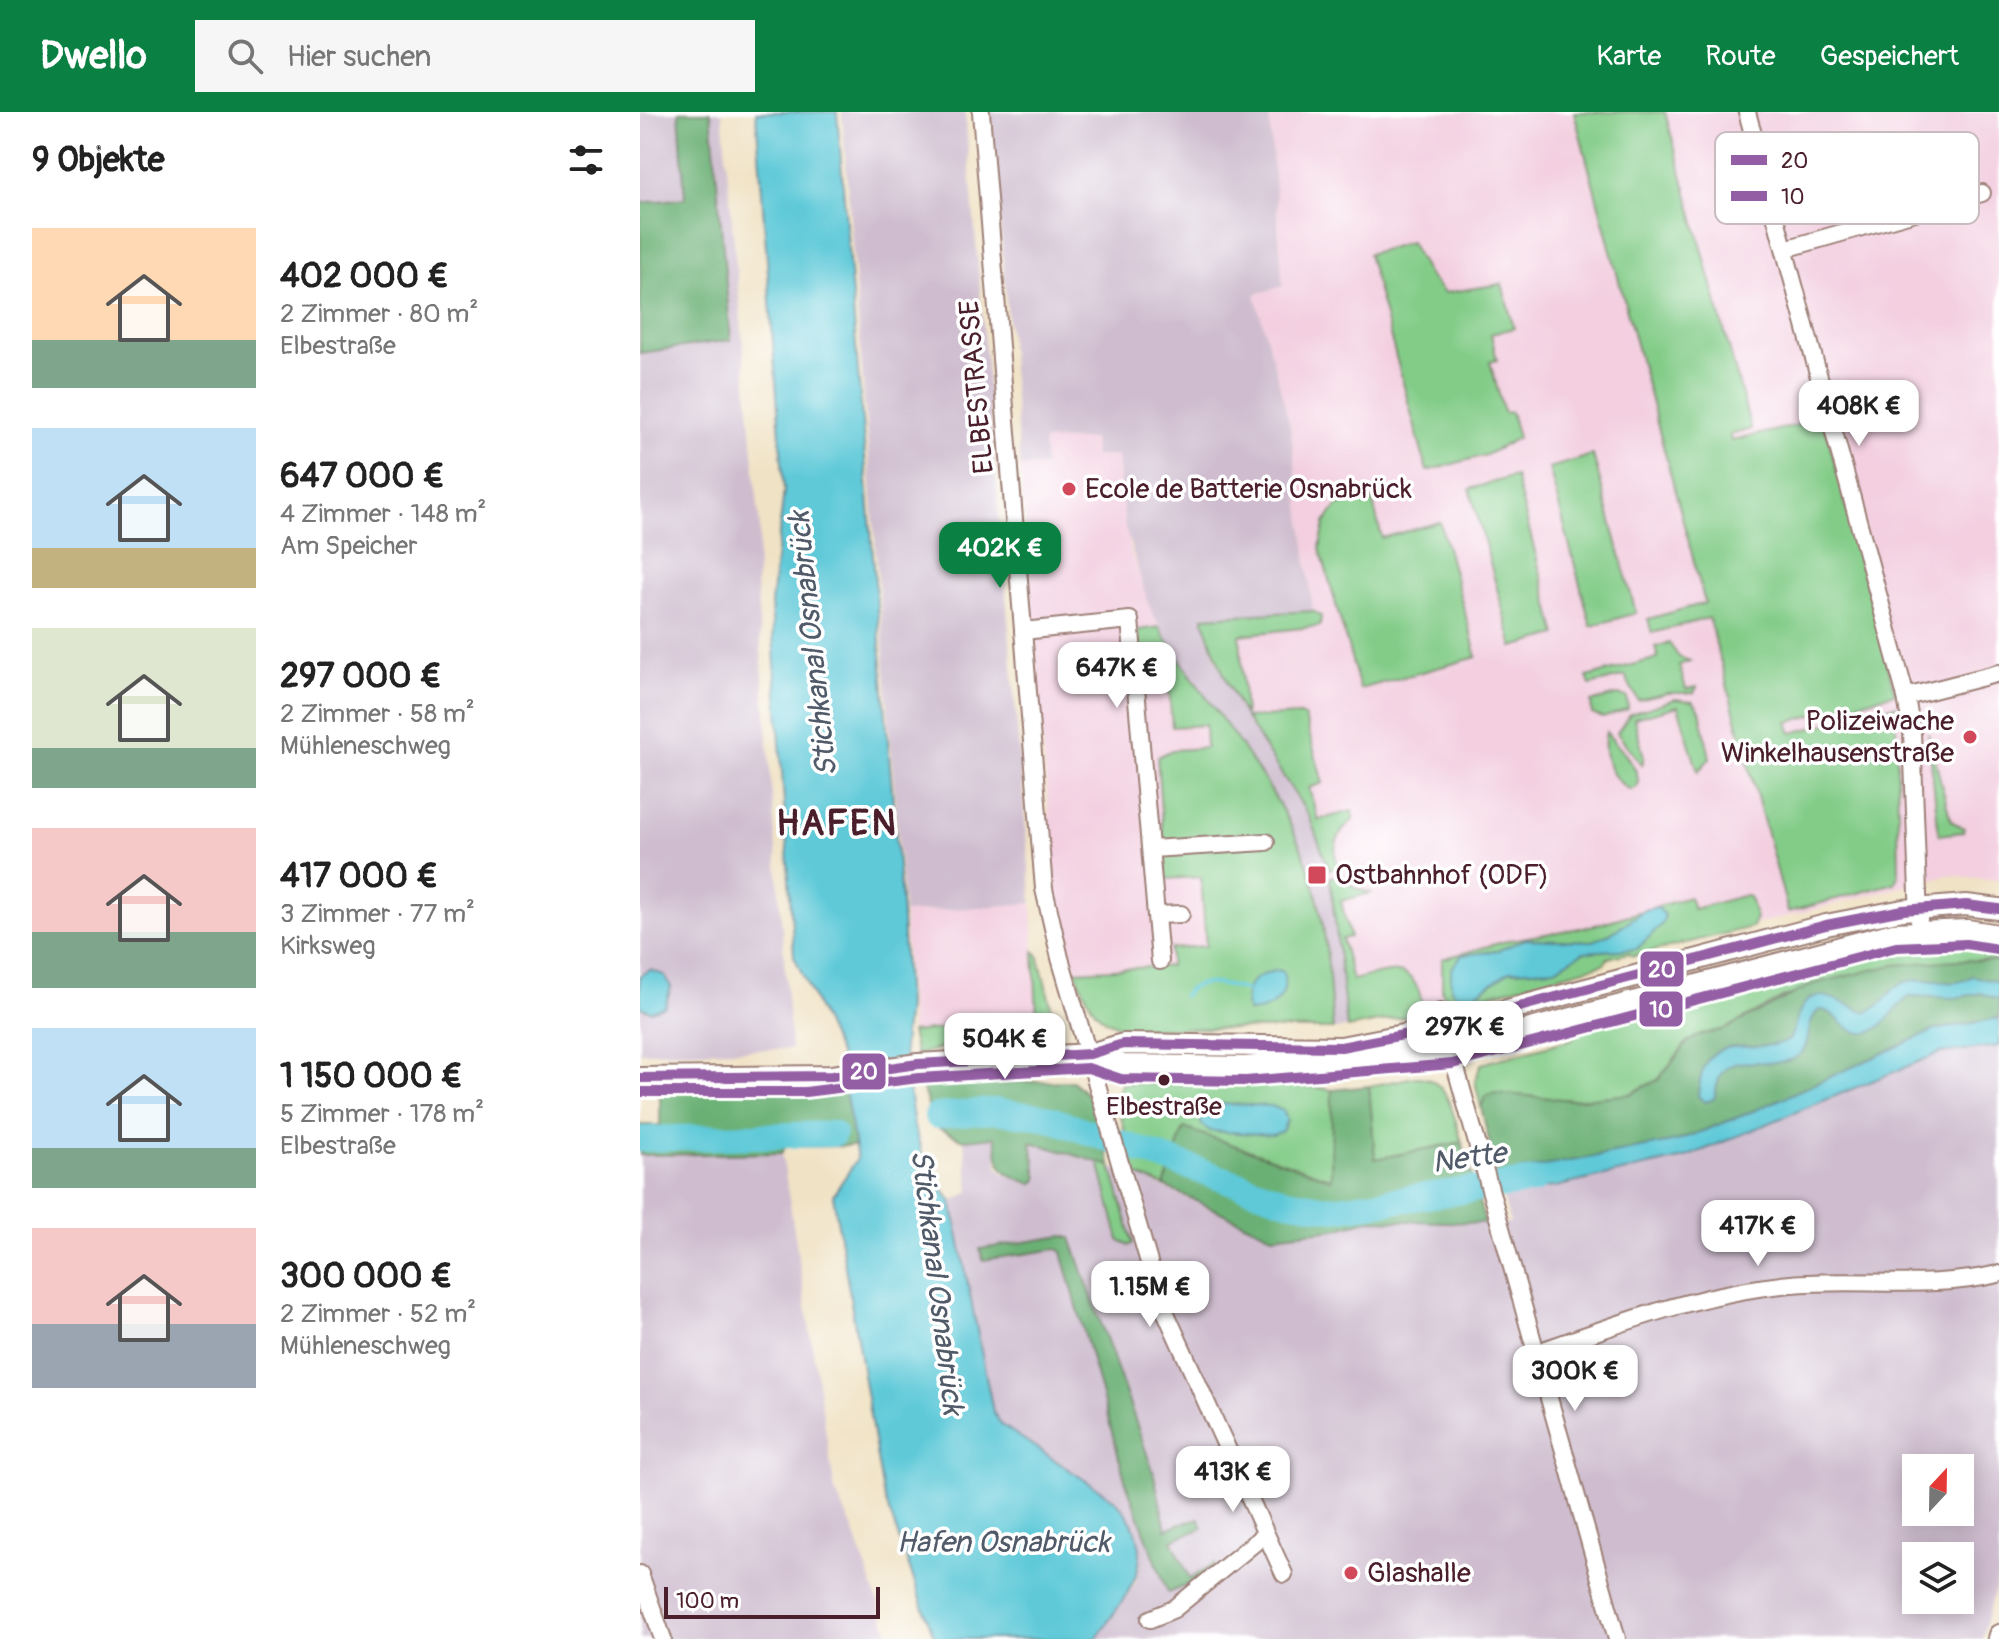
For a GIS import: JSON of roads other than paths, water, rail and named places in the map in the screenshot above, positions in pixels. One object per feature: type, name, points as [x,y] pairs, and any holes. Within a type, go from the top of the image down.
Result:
[{"type":"main road","points":[[640,1078],[832,1076],[918,1064],[1090,1054],[1123,1044],[1341,1047],[1826,925],[1919,909],[1966,905],[1999,909]]},
{"type":"main road","points":[[1090,1054],[1123,1065],[1245,1067],[1451,1050],[1831,948],[1920,931],[1967,930],[1999,935]]},
{"type":"street","name":"ELBESTRASSE","points":[[981,112],[1044,889],[1160,1300],[1284,1574]]},
{"type":"street","points":[[1747,112],[1753,132]]},
{"type":"street","points":[[1778,224],[1906,697],[1912,732],[1920,931]]},
{"type":"street","points":[[1785,249],[1873,224]]},
{"type":"street","points":[[1023,631],[1130,620],[1143,796],[1151,849],[1160,961]]},
{"type":"street","points":[[1906,697],[1999,673]]},
{"type":"street","points":[[1151,849],[1266,842]]},
{"type":"street","points":[[1157,915],[1181,914]]},
{"type":"street","points":[[1442,1020],[1617,1639]]},
{"type":"street","points":[[1538,1352],[1663,1308],[1734,1291],[1794,1284],[1959,1283],[1998,1274]]},
{"type":"street","points":[[1150,1619],[1174,1609],[1264,1535]]},
{"type":"street","points":[[640,1574],[663,1639]]},
{"type":"water","name":"Hafen Osnabrück","points":[[756,112],[837,112],[901,901],[907,1006],[903,1046],[914,1127],[925,1162],[952,1202],[993,1412],[1002,1425],[1115,1500],[1130,1520],[1138,1538],[1140,1556],[1137,1572],[1096,1639],[935,1639],[883,1494],[833,1195],[857,1159],[839,1054],[794,956],[771,604],[784,490]]},
{"type":"water","points":[[1657,907],[1665,916],[1662,924],[1637,949],[1584,952],[1555,969],[1510,971],[1474,995],[1457,995],[1451,989],[1451,969],[1462,955],[1497,951],[1525,939],[1593,941],[1610,934],[1645,910]]},
{"type":"water","points":[[650,970],[664,975],[671,987],[665,1006],[651,1011],[640,1007],[640,975]]},
{"type":"water","points":[[1278,970],[1283,972],[1285,981],[1278,1001],[1265,1009],[1248,1012],[1246,995],[1251,983],[1262,975]]},
{"type":"water","points":[[1972,976],[1999,982],[1999,1000],[1981,993],[1954,998],[1911,996],[1877,1029],[1860,1033],[1828,1012],[1819,1010],[1814,1015],[1806,1045],[1799,1055],[1780,1062],[1736,1063],[1721,1074],[1714,1099],[1705,1102],[1698,1096],[1702,1073],[1709,1059],[1718,1051],[1730,1047],[1773,1045],[1789,1040],[1800,1011],[1814,997],[1830,998],[1866,1012],[1905,982],[1956,982]]},
{"type":"water","points":[[1999,1018],[1999,1046],[1940,1053],[1684,1158],[1555,1187],[1502,1193],[1497,1175],[1677,1141],[1749,1113],[1935,1030]]},
{"type":"water","points":[[1209,1103],[1272,1106],[1283,1111],[1287,1120],[1282,1131],[1273,1135],[1210,1131],[1202,1125],[1199,1116]]},
{"type":"waterway","points":[[1183,996],[1204,984],[1246,990]]},
{"type":"waterway","name":"Nette","points":[[937,1116],[992,1111],[1045,1117],[1287,1201],[1333,1209],[1534,1181]]},
{"type":"waterway","name":"Nette","points":[[640,1139],[833,1134]]},
{"type":"place","name":"Ecole de Batterie Osnabrück","points":[[1069,489]]},
{"type":"place","name":"Polizeiwache Winkelhausenstraße","points":[[1970,737]]},
{"type":"place","name":"Ostbahnhof (ODF)","points":[[1317,875]]},
{"type":"place","name":"Elbestraße","points":[[1164,1080]]},
{"type":"place","name":"Glashalle","points":[[1351,1573]]},
{"type":"district","name":"HAFEN","points":[[837,823]]},
{"type":"water label","name":"Stichkanal Osnabrück","points":[[813,644]]},
{"type":"water label","name":"Stichkanal Osnabrück","points":[[937,1282]]}]
